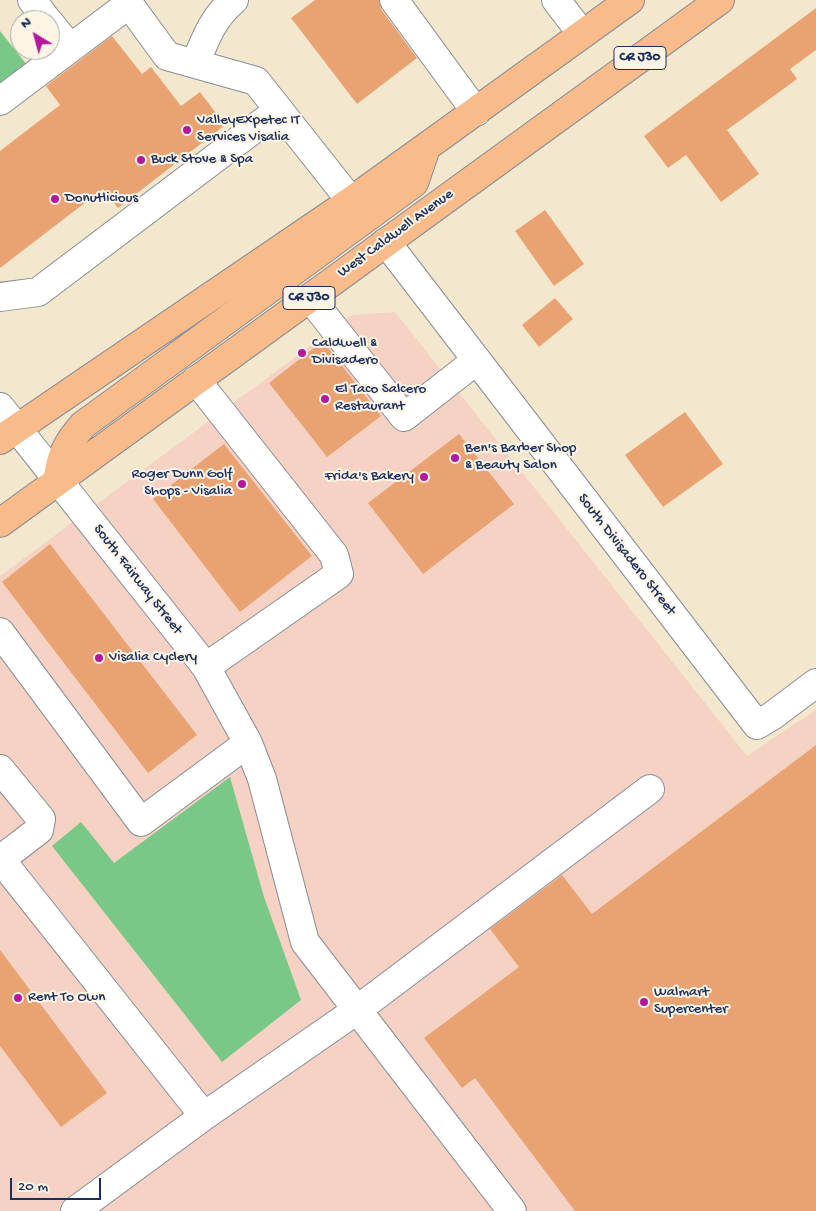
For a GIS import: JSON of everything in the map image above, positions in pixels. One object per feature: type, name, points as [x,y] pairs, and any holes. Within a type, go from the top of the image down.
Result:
[{"type":"main road","points":[[9,434],[351,202],[630,0]]},
{"type":"main road","points":[[692,20],[714,0]]},
{"type":"main road","name":"West Caldwell Avenue","points":[[0,523],[58,479],[720,0]]},
{"type":"main road","points":[[58,479],[59,464],[65,450],[83,425],[414,182],[426,148]]},
{"type":"street","points":[[32,0],[40,10]]},
{"type":"street","points":[[195,64],[212,25],[234,0]]},
{"type":"street","points":[[394,0],[476,112]]},
{"type":"street","points":[[556,0],[582,34]]},
{"type":"street","points":[[0,100],[127,2],[167,56],[256,81],[351,202]]},
{"type":"street","points":[[60,36],[69,47]]},
{"type":"street","points":[[0,297],[38,292],[279,110]]},
{"type":"street","name":"South Divisadero Street","points":[[386,242],[757,725],[816,684]]},
{"type":"street","points":[[310,298],[404,417],[477,360]]},
{"type":"street","points":[[196,380],[334,555],[339,574],[206,668]]},
{"type":"street","name":"South Fairway Street","points":[[0,407],[9,434],[58,479],[206,668],[248,743],[262,779],[305,942],[512,1211]]},
{"type":"street","points":[[0,632],[141,822],[248,743]]},
{"type":"street","points":[[0,769],[41,819],[39,830],[0,860],[204,1116]]},
{"type":"street","points":[[75,1211],[204,1116],[357,1010],[650,789]]},
{"type":"shaded area","points":[[395,312],[747,756],[816,710],[816,1211],[0,1211],[0,576],[352,315]]},
{"type":"green space","points":[[0,31],[10,44],[10,60],[23,60],[27,65],[0,86]]},
{"type":"green space","points":[[230,777],[264,897],[301,1000],[222,1062],[52,846],[81,822],[114,863]]},
{"type":"building","points":[[315,0],[379,0],[381,9],[417,58],[357,104],[291,18]]},
{"type":"building","points":[[816,8],[816,50],[790,69],[797,79],[727,130],[759,174],[721,202],[686,155],[668,168],[644,136]]},
{"type":"building","points":[[112,36],[142,74],[151,67],[181,106],[200,92],[225,125],[118,208],[103,189],[0,268],[0,151],[60,105],[46,86]]},
{"type":"building","points":[[545,210],[584,264],[554,286],[515,231]]},
{"type":"building","points":[[555,298],[573,319],[539,347],[522,325]]},
{"type":"building","name":"El Taco Salcero Restaurant","points":[[323,341],[381,416],[327,457],[269,383]]},
{"type":"building","points":[[685,412],[723,464],[663,507],[625,455]]},
{"type":"building","points":[[459,434],[514,504],[423,574],[368,503]]},
{"type":"building","points":[[224,444],[312,556],[240,612],[153,499]]},
{"type":"building","name":"Visalia Cyclery","points":[[50,544],[197,735],[148,773],[2,582]]},
{"type":"building","name":"Walmart Supercenter","points":[[816,745],[816,1211],[575,1211],[475,1078],[462,1088],[424,1038],[519,967],[490,929],[562,875],[592,914]]},
{"type":"building","name":"Rent To Own","points":[[0,950],[107,1093],[61,1127],[0,1046]]},
{"type":"place","name":"ValleyExpetec IT Services Visalia","points":[[187,130]]},
{"type":"place","name":"Buck Stove & Spa","points":[[141,160]]},
{"type":"place","name":"Donutlicious","points":[[55,199]]},
{"type":"place","name":"Caldwell & Divisadero","points":[[302,353]]},
{"type":"place","name":"El Taco Salcero Restaurant","points":[[325,399]]},
{"type":"place","name":"Ben's Barber Shop & Beauty Salon","points":[[455,458]]},
{"type":"place","name":"Frida's Bakery","points":[[424,477]]},
{"type":"place","name":"Roger Dunn Golf Shops - Visalia","points":[[242,484]]},
{"type":"place","name":"Visalia Cyclery","points":[[99,658]]},
{"type":"place","name":"Rent To Own","points":[[18,998]]},
{"type":"place","name":"Walmart Supercenter","points":[[644,1002]]}]
